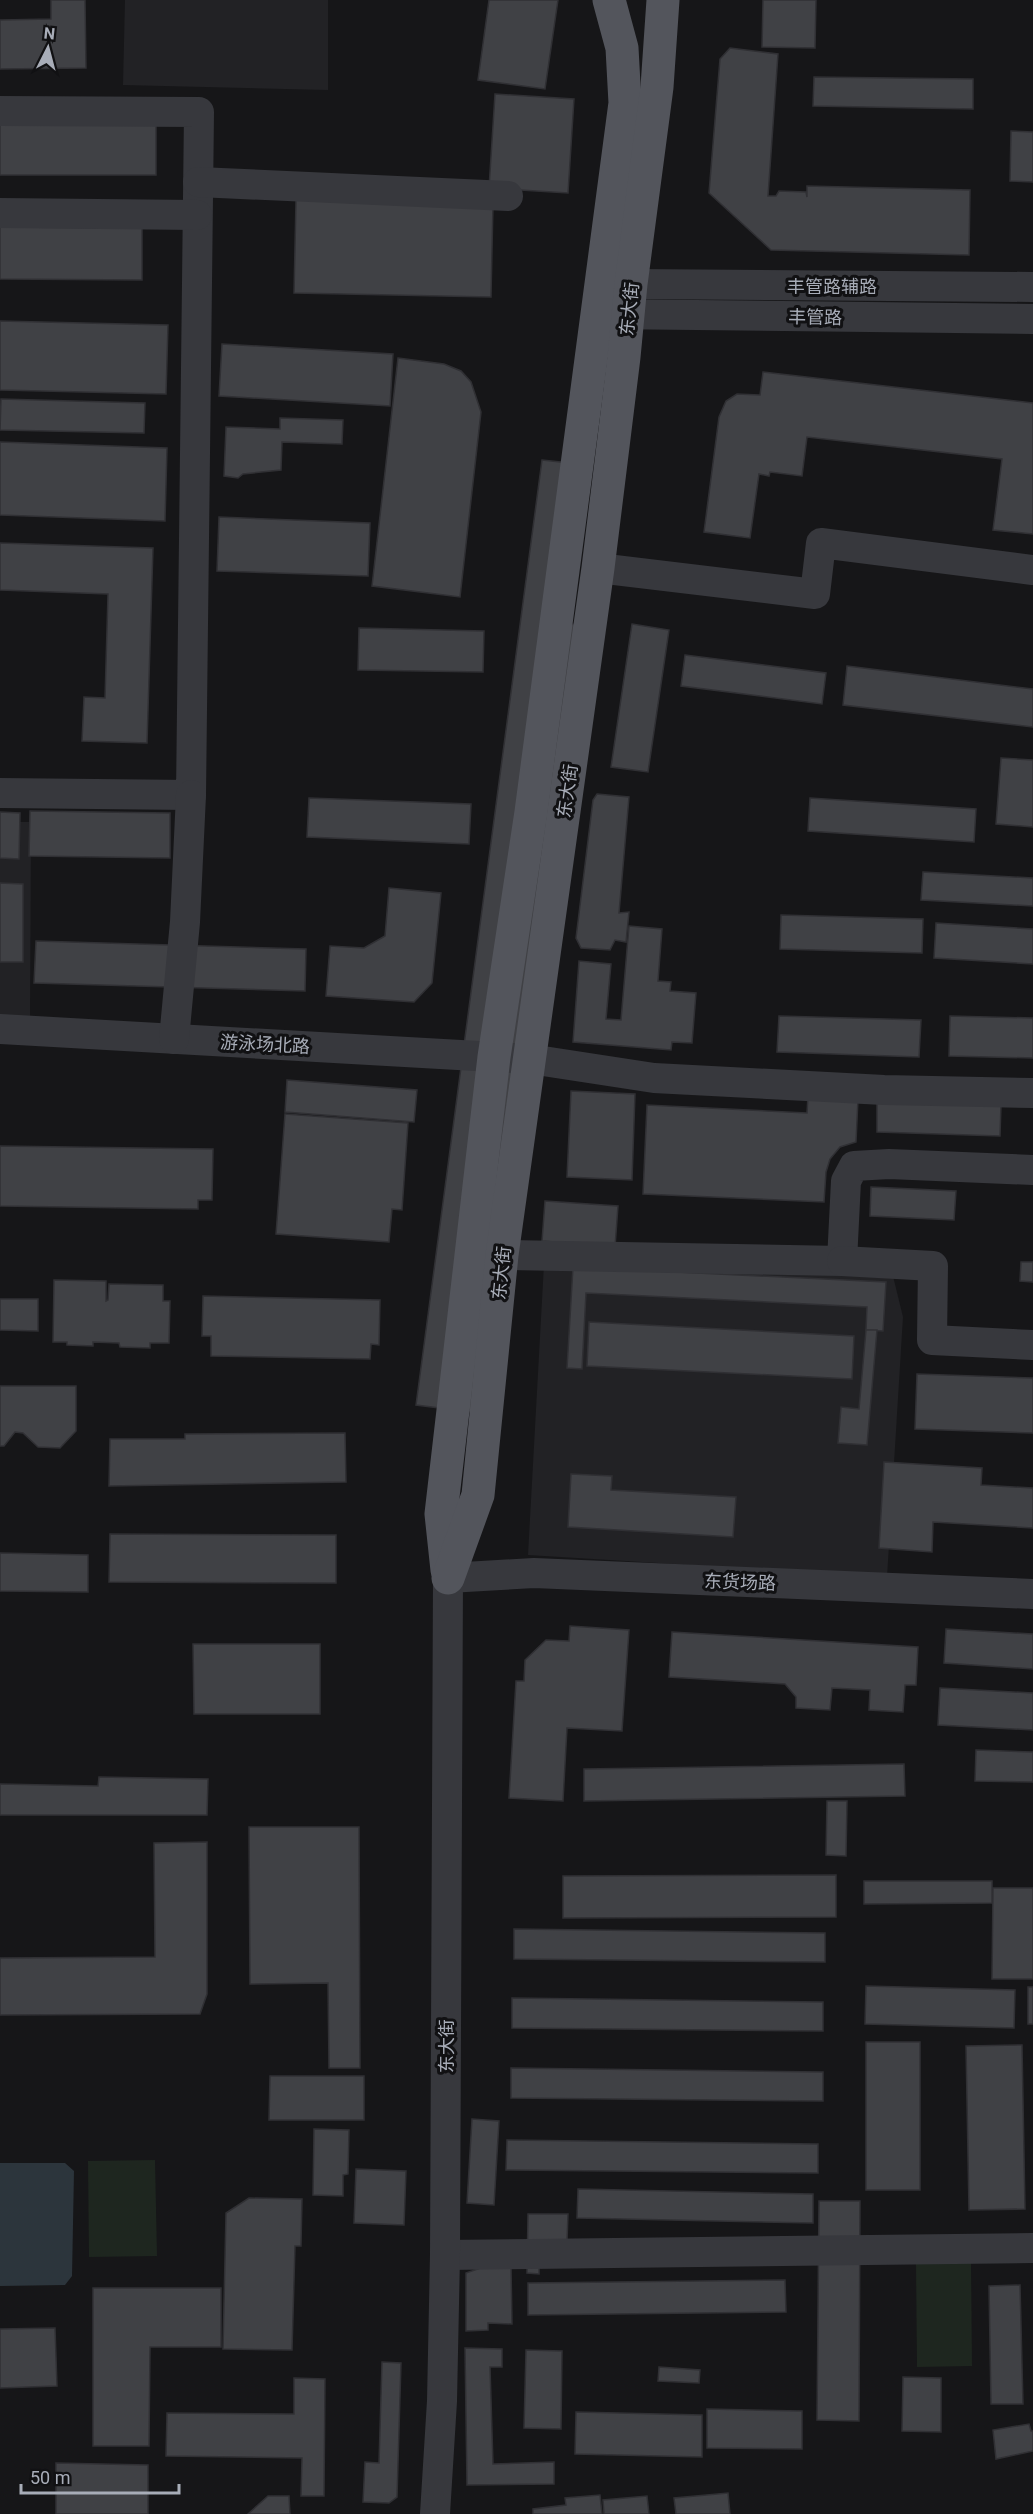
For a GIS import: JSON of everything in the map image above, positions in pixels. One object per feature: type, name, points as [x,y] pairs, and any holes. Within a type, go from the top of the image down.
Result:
[{"type":"main road","name":"东大街","points":[[448,1578],[478,1495],[502,1255],[598,568],[619,304],[625,103],[622,48],[609,0]]},
{"type":"main road","name":"东大街","points":[[448,1578],[441,1514],[494,1057],[531,813],[657,87],[663,0]]},
{"type":"street","points":[[0,111],[198,112],[191,795],[185,922],[174,1039]]},
{"type":"street","points":[[198,182],[508,196]]},
{"type":"street","points":[[0,213],[197,215]]},
{"type":"street","name":"丰管路辅路","points":[[619,304],[1033,287]]},
{"type":"street","name":"丰管路","points":[[619,304],[1033,319]]},
{"type":"street","points":[[598,568],[814,594],[821,543],[1033,570]]},
{"type":"street","points":[[0,793],[191,795]]},
{"type":"street","name":"游泳场北路","points":[[0,1029],[530,1059],[654,1078],[884,1090],[1033,1093]]},
{"type":"street","points":[[842,1261],[846,1181],[854,1166],[889,1164],[1033,1170]]},
{"type":"street","points":[[502,1255],[842,1261],[933,1266],[932,1340],[1033,1345]]},
{"type":"street","name":"东货场路","points":[[448,1578],[534,1573],[1033,1594]]},
{"type":"street","name":"东大街","points":[[435,2514],[442,2401],[445,2255],[448,1578]]},
{"type":"street","points":[[445,2255],[1033,2248]]},
{"type":"shaded area","points":[[125,0],[328,0],[328,90],[123,85]]},
{"type":"shaded area","points":[[0,822],[31,822],[30,1017],[0,1015]]},
{"type":"shaded area","points":[[544,1264],[892,1272],[903,1317],[887,1577],[528,1555]]},
{"type":"shaded area","points":[[155,2160],[157,2256],[89,2257],[88,2161]]},
{"type":"shaded area","points":[[0,2163],[65,2163],[74,2171],[72,2276],[65,2285],[0,2286]]},
{"type":"shaded area","points":[[971,2262],[972,2366],[917,2367],[916,2263]]},
{"type":"building","points":[[51,0],[85,0],[86,68],[0,69],[0,20],[51,19]]},
{"type":"building","points":[[489,0],[558,0],[545,89],[478,80]]},
{"type":"building","points":[[763,0],[816,0],[815,48],[762,47]]},
{"type":"building","points":[[730,48],[778,54],[768,196],[776,196],[779,191],[806,192],[807,197],[807,186],[970,190],[969,255],[771,250],[709,193],[720,59]]},
{"type":"building","points":[[814,77],[973,79],[973,109],[813,106]]},
{"type":"building","points":[[495,94],[574,99],[568,193],[489,188]]},
{"type":"building","points":[[0,119],[156,120],[156,175],[0,175]]},
{"type":"building","points":[[1011,131],[1033,132],[1033,182],[1010,181]]},
{"type":"building","points":[[296,200],[493,204],[491,297],[294,293]]},
{"type":"building","points":[[0,227],[142,228],[142,280],[0,279]]},
{"type":"building","points":[[0,321],[168,325],[166,394],[0,390]]},
{"type":"building","points":[[222,344],[393,354],[390,406],[219,396]]},
{"type":"building","points":[[398,358],[444,364],[461,371],[471,382],[481,412],[460,597],[372,586]]},
{"type":"building","points":[[763,372],[1033,403],[1033,534],[993,530],[1002,459],[807,437],[802,476],[770,472],[769,476],[759,474],[750,538],[704,532],[719,417],[726,401],[737,394],[760,395]]},
{"type":"building","points":[[1,399],[145,403],[144,433],[0,430]]},
{"type":"building","points":[[280,418],[343,420],[342,444],[282,442],[281,470],[243,474],[238,478],[224,476],[226,427],[280,429]]},
{"type":"building","points":[[0,442],[167,448],[165,521],[0,515]]},
{"type":"building","points":[[542,460],[579,464],[560,623],[598,627],[495,1415],[416,1405]]},
{"type":"building","points":[[219,517],[370,523],[368,576],[217,571]]},
{"type":"building","points":[[0,543],[153,548],[147,743],[82,741],[84,697],[105,698],[108,594],[0,590]]},
{"type":"building","points":[[632,624],[669,630],[648,772],[611,767]]},
{"type":"building","points":[[359,628],[484,631],[483,672],[358,670]]},
{"type":"building","points":[[685,655],[826,673],[822,704],[681,686]]},
{"type":"building","points":[[847,666],[1033,689],[1033,727],[843,705]]},
{"type":"building","points":[[1001,758],[1033,760],[1033,827],[996,824]]},
{"type":"building","points":[[597,794],[629,797],[619,913],[629,912],[626,942],[615,940],[610,950],[581,948],[576,938],[593,800]]},
{"type":"building","points":[[309,798],[471,804],[469,844],[307,837]]},
{"type":"building","points":[[810,798],[976,809],[974,842],[808,831]]},
{"type":"building","points":[[30,811],[170,813],[170,858],[29,856]]},
{"type":"building","points":[[0,812],[20,813],[19,859],[0,858]]},
{"type":"building","points":[[923,872],[1033,878],[1033,906],[921,900]]},
{"type":"building","points":[[0,883],[23,884],[23,962],[0,962]]},
{"type":"building","points":[[389,888],[441,893],[432,983],[414,1002],[326,996],[330,946],[364,948],[385,936]]},
{"type":"building","points":[[781,915],[923,919],[922,953],[780,949]]},
{"type":"building","points":[[936,923],[1033,929],[1033,964],[934,958]]},
{"type":"building","points":[[629,926],[662,929],[658,981],[671,982],[670,991],[696,993],[692,1043],[672,1042],[671,1050],[573,1042],[579,961],[611,964],[606,1019],[621,1020]]},
{"type":"building","points":[[36,941],[306,949],[305,991],[34,983]]},
{"type":"building","points":[[779,1016],[921,1020],[919,1057],[777,1052]]},
{"type":"building","points":[[950,1016],[1033,1018],[1033,1058],[949,1056]]},
{"type":"building","points":[[287,1080],[417,1090],[414,1122],[285,1112]]},
{"type":"building","points":[[571,1091],[635,1094],[632,1180],[567,1177]]},
{"type":"building","points":[[808,1096],[858,1099],[856,1142],[840,1147],[830,1159],[826,1172],[824,1202],[643,1194],[647,1105],[807,1113]]},
{"type":"building","points":[[877,1101],[1001,1105],[1000,1136],[877,1132]]},
{"type":"building","points":[[285,1114],[408,1123],[402,1210],[392,1209],[389,1242],[276,1234]]},
{"type":"building","points":[[0,1146],[213,1149],[212,1200],[198,1200],[198,1209],[0,1206]]},
{"type":"building","points":[[871,1187],[956,1191],[954,1220],[870,1216]]},
{"type":"building","points":[[545,1201],[618,1206],[615,1247],[542,1241]]},
{"type":"building","points":[[1021,1262],[1033,1262],[1033,1282],[1020,1281]]},
{"type":"building","points":[[573,1267],[886,1282],[883,1331],[866,1330],[867,1307],[586,1293],[582,1369],[567,1368]]},
{"type":"building","points":[[54,1280],[106,1281],[106,1301],[109,1284],[163,1285],[163,1301],[170,1301],[169,1343],[150,1343],[150,1348],[120,1347],[119,1343],[93,1342],[93,1346],[53,1342]]},
{"type":"building","points":[[203,1296],[380,1300],[379,1345],[371,1344],[370,1359],[211,1356],[211,1336],[202,1336]]},
{"type":"building","points":[[0,1299],[38,1299],[38,1331],[0,1330]]},
{"type":"building","points":[[589,1322],[854,1336],[852,1379],[587,1366]]},
{"type":"building","points":[[866,1330],[877,1330],[867,1445],[838,1443],[841,1407],[859,1409]]},
{"type":"building","points":[[917,1374],[1033,1378],[1033,1433],[915,1429]]},
{"type":"building","points":[[0,1386],[76,1386],[76,1431],[60,1448],[38,1447],[23,1433],[15,1432],[4,1446],[0,1446]]},
{"type":"building","points":[[345,1433],[346,1482],[109,1486],[110,1439],[185,1439],[185,1434]]},
{"type":"building","points":[[884,1462],[982,1468],[981,1485],[1033,1488],[1033,1528],[933,1522],[932,1552],[879,1548]]},
{"type":"building","points":[[571,1474],[612,1476],[611,1490],[736,1497],[733,1537],[568,1527]]},
{"type":"building","points":[[110,1534],[336,1535],[336,1583],[109,1582]]},
{"type":"building","points":[[0,1553],[88,1555],[88,1592],[0,1591]]},
{"type":"building","points":[[570,1626],[629,1630],[622,1731],[567,1728],[563,1801],[509,1798],[516,1681],[524,1681],[525,1660],[546,1640],[569,1641]]},
{"type":"building","points":[[946,1629],[1033,1634],[1033,1669],[944,1663]]},
{"type":"building","points":[[672,1632],[918,1647],[916,1685],[905,1685],[903,1712],[869,1710],[870,1690],[832,1688],[830,1710],[796,1708],[796,1697],[785,1684],[669,1677]]},
{"type":"building","points":[[193,1644],[320,1644],[320,1714],[194,1714]]},
{"type":"building","points":[[940,1688],[1033,1693],[1033,1730],[938,1725]]},
{"type":"building","points":[[976,1750],[1033,1752],[1033,1782],[975,1781]]},
{"type":"building","points":[[904,1764],[905,1796],[584,1801],[584,1769]]},
{"type":"building","points":[[99,1777],[208,1779],[207,1815],[0,1815],[0,1784],[98,1786]]},
{"type":"building","points":[[827,1801],[847,1801],[846,1856],[826,1855]]},
{"type":"building","points":[[249,1827],[359,1827],[360,2068],[329,2068],[328,1983],[250,1984]]},
{"type":"building","points":[[207,1842],[207,1994],[200,2014],[0,2015],[0,1958],[155,1957],[154,1843]]},
{"type":"building","points":[[836,1875],[836,1917],[563,1918],[563,1876]]},
{"type":"building","points":[[864,1881],[992,1881],[992,1903],[864,1904]]},
{"type":"building","points":[[993,1888],[1033,1888],[1033,1979],[992,1979]]},
{"type":"building","points":[[514,1929],[825,1933],[825,1962],[514,1959]]},
{"type":"building","points":[[866,1986],[1015,1990],[1014,2028],[865,2024]]},
{"type":"building","points":[[1028,1987],[1033,1987],[1033,2024],[1028,2024]]},
{"type":"building","points":[[512,1998],[823,2002],[823,2031],[512,2028]]},
{"type":"building","points":[[866,2042],[920,2042],[920,2190],[866,2190]]},
{"type":"building","points":[[1022,2045],[1025,2209],[969,2210],[966,2046]]},
{"type":"building","points":[[511,2068],[823,2072],[823,2101],[511,2098]]},
{"type":"building","points":[[270,2076],[364,2076],[364,2120],[269,2120]]},
{"type":"building","points":[[472,2119],[499,2121],[494,2205],[467,2203]]},
{"type":"building","points":[[314,2129],[349,2130],[348,2174],[343,2175],[343,2196],[313,2195]]},
{"type":"building","points":[[507,2140],[818,2144],[818,2173],[506,2170]]},
{"type":"building","points":[[356,2169],[406,2171],[404,2225],[354,2223]]},
{"type":"building","points":[[578,2189],[813,2194],[813,2223],[577,2218]]},
{"type":"building","points":[[249,2198],[302,2199],[301,2246],[295,2246],[292,2350],[223,2349],[226,2213]]},
{"type":"building","points":[[819,2201],[860,2201],[859,2421],[817,2420]]},
{"type":"building","points":[[528,2214],[568,2214],[567,2241],[539,2241],[539,2274],[527,2273]]},
{"type":"building","points":[[489,2265],[511,2266],[512,2324],[488,2323],[488,2330],[466,2331],[466,2273]]},
{"type":"building","points":[[785,2280],[786,2312],[528,2315],[528,2283]]},
{"type":"building","points":[[1020,2285],[1023,2404],[991,2404],[989,2286]]},
{"type":"building","points":[[93,2288],[221,2288],[221,2347],[150,2347],[149,2446],[93,2446]]},
{"type":"building","points":[[55,2328],[57,2386],[0,2388],[0,2329]]},
{"type":"building","points":[[465,2348],[502,2349],[502,2367],[490,2367],[493,2464],[554,2462],[554,2484],[467,2485]]},
{"type":"building","points":[[526,2350],[562,2351],[561,2429],[524,2428]]},
{"type":"building","points":[[382,2362],[401,2363],[397,2497],[389,2503],[363,2502],[365,2462],[379,2463]]},
{"type":"building","points":[[659,2367],[700,2370],[699,2383],[658,2381]]},
{"type":"building","points":[[903,2377],[941,2378],[941,2432],[902,2431]]},
{"type":"building","points":[[294,2378],[325,2379],[324,2496],[301,2496],[302,2458],[166,2456],[167,2413],[294,2414]]},
{"type":"building","points":[[707,2409],[802,2411],[802,2449],[707,2448]]},
{"type":"building","points":[[576,2412],[702,2415],[702,2457],[575,2454]]},
{"type":"building","points":[[1029,2424],[1033,2431],[1033,2451],[996,2459],[993,2430]]},
{"type":"building","points":[[56,2463],[148,2465],[148,2514],[56,2514]]},
{"type":"building","points":[[728,2493],[730,2514],[676,2514],[674,2498]]},
{"type":"building","points":[[600,2495],[602,2514],[533,2514],[533,2509],[566,2505],[565,2498]]},
{"type":"building","points":[[268,2496],[289,2496],[290,2514],[248,2514]]},
{"type":"building","points":[[647,2496],[649,2514],[604,2514],[603,2500]]}]
